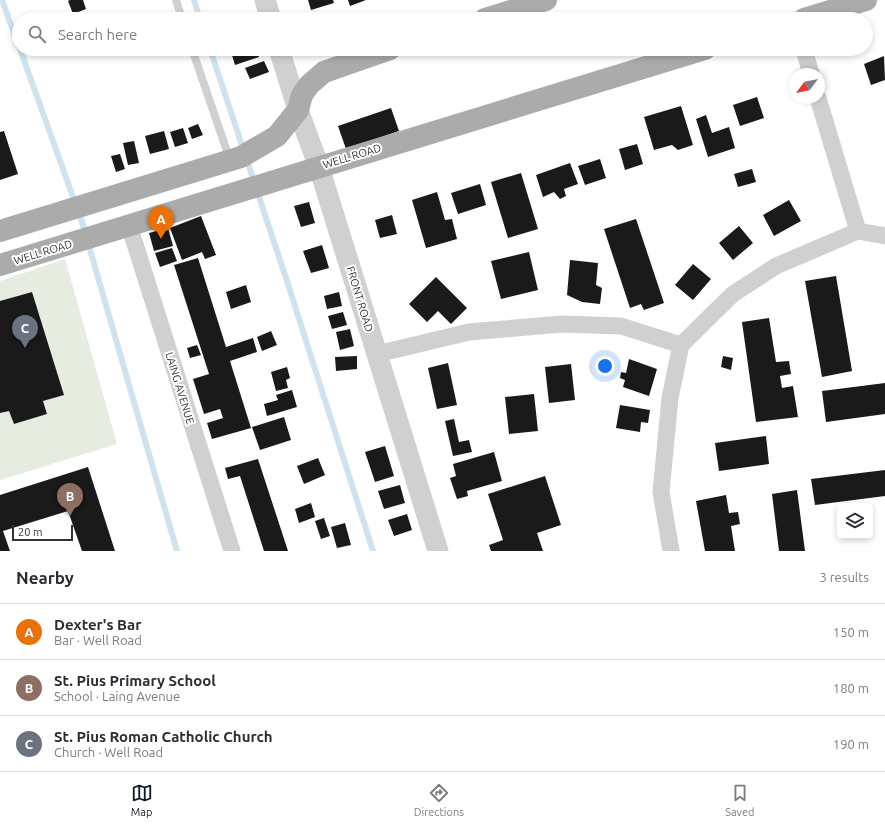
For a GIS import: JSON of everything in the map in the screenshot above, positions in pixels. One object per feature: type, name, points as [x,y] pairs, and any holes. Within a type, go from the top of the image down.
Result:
[{"type":"main road","points":[[508,12],[546,0]]},
{"type":"main road","points":[[827,12],[866,0]]},
{"type":"main road","points":[[0,231],[230,161],[254,151],[277,136],[298,110],[302,95],[309,85],[324,72],[370,56]]},
{"type":"main road","name":"WELL ROAD","points":[[0,265],[123,226],[682,56]]},
{"type":"street","points":[[265,0],[269,12]]},
{"type":"street","name":"FRONT ROAD","points":[[282,56],[298,110],[319,167],[378,354],[438,551]]},
{"type":"street","points":[[806,56],[809,68]]},
{"type":"street","points":[[820,104],[858,231]]},
{"type":"street","name":"LAING AVENUE","points":[[123,226],[232,551]]},
{"type":"street","points":[[671,551],[661,492],[670,398],[681,345],[733,294],[776,266],[858,231],[885,236]]},
{"type":"street","points":[[378,354],[469,332],[562,324],[621,326],[681,345]]},
{"type":"lane","points":[[176,0],[180,12]]},
{"type":"lane","points":[[194,56],[230,161]]},
{"type":"shaded area","points":[[65,259],[117,444],[0,480],[0,413],[9,411],[14,424],[47,414],[43,401],[63,395],[32,292],[0,301],[0,281]]},
{"type":"building","points":[[83,0],[86,9],[78,12],[72,12],[68,1]]},
{"type":"building","points":[[308,0],[333,0],[334,3],[311,10]]},
{"type":"building","points":[[348,0],[366,0],[350,6]]},
{"type":"building","points":[[232,56],[259,57],[235,65]]},
{"type":"building","points":[[884,56],[885,80],[871,85],[864,64]]},
{"type":"building","points":[[264,61],[269,72],[250,79],[245,68]]},
{"type":"building","points":[[757,97],[764,118],[740,126],[733,105]]},
{"type":"building","points":[[681,106],[693,145],[678,150],[672,145],[654,150],[644,117]]},
{"type":"building","points":[[391,108],[399,131],[346,149],[338,126]]},
{"type":"building","points":[[706,115],[712,133],[729,127],[735,148],[708,157],[696,119]]},
{"type":"building","points":[[198,124],[203,135],[192,139],[188,128]]},
{"type":"building","points":[[183,128],[188,143],[175,147],[170,132]]},
{"type":"building","points":[[4,131],[18,174],[0,180],[0,132]]},
{"type":"building","points":[[164,131],[169,149],[150,154],[145,136]]},
{"type":"building","points":[[134,141],[139,163],[128,165],[123,143]]},
{"type":"building","points":[[637,144],[643,164],[625,170],[619,149]]},
{"type":"building","points":[[120,154],[125,169],[116,172],[111,156]]},
{"type":"building","points":[[600,159],[606,178],[585,185],[578,166]]},
{"type":"building","points":[[570,163],[578,184],[564,189],[566,196],[560,199],[554,192],[543,197],[536,175]]},
{"type":"building","points":[[752,169],[756,182],[738,187],[734,174]]},
{"type":"building","points":[[521,173],[538,229],[508,238],[491,182]]},
{"type":"building","points":[[480,184],[486,205],[458,214],[451,193]]},
{"type":"building","points":[[437,192],[445,220],[452,219],[457,239],[426,248],[412,200]]},
{"type":"building","points":[[789,200],[801,221],[774,236],[763,215]]},
{"type":"building","points":[[309,202],[315,223],[301,227],[294,206]]},
{"type":"building","points":[[392,215],[397,234],[380,238],[375,220]]},
{"type":"building","points":[[201,216],[216,255],[205,259],[202,252],[182,260],[170,228]]},
{"type":"building","points":[[636,219],[664,303],[644,310],[641,304],[630,308],[604,229]]},
{"type":"building","points":[[739,226],[753,243],[733,260],[719,243]]},
{"type":"building","points":[[168,228],[173,246],[154,251],[149,233]]},
{"type":"building","points":[[322,245],[329,268],[311,273],[303,251]]},
{"type":"building","points":[[172,248],[177,261],[160,267],[155,253]]},
{"type":"building","points":[[529,252],[538,290],[501,299],[491,261]]},
{"type":"building","points":[[198,258],[226,347],[253,338],[257,352],[230,361],[251,428],[212,439],[207,423],[223,418],[220,409],[204,414],[193,379],[209,374],[174,265]]},
{"type":"building","points":[[570,260],[598,263],[596,285],[602,288],[600,304],[582,302],[567,295]]},
{"type":"building","points":[[693,264],[711,279],[693,300],[675,285]]},
{"type":"building","points":[[836,276],[852,371],[822,377],[805,281]]},
{"type":"building","points":[[436,277],[467,308],[451,324],[438,311],[427,322],[409,304]]},
{"type":"building","points":[[246,285],[251,302],[231,309],[226,292]]},
{"type":"building","points":[[32,292],[64,395],[43,401],[47,414],[14,424],[9,411],[0,413],[0,301]]},
{"type":"building","points":[[339,292],[342,306],[327,309],[324,296]]},
{"type":"building","points":[[343,312],[347,325],[332,329],[328,316]]},
{"type":"building","points":[[769,318],[776,362],[789,361],[791,374],[780,376],[782,388],[793,386],[798,417],[756,422],[742,322]]},
{"type":"building","points":[[350,329],[354,346],[340,350],[336,332]]},
{"type":"building","points":[[271,331],[277,345],[262,351],[257,337]]},
{"type":"building","points":[[197,345],[201,355],[190,358],[187,348]]},
{"type":"building","points":[[357,356],[357,369],[336,371],[335,357]]},
{"type":"building","points":[[723,356],[733,358],[731,370],[721,367]]},
{"type":"building","points":[[629,359],[657,369],[649,396],[623,387],[625,380],[620,378],[621,372],[626,373]]},
{"type":"building","points":[[448,363],[457,405],[437,409],[428,368]]},
{"type":"building","points":[[571,364],[575,400],[549,403],[545,367]]},
{"type":"building","points":[[287,367],[290,378],[286,380],[288,388],[276,391],[271,372]]},
{"type":"building","points":[[885,383],[885,414],[826,422],[822,391]]},
{"type":"building","points":[[292,390],[297,407],[267,416],[264,404],[278,400],[276,395]]},
{"type":"building","points":[[534,394],[538,431],[509,434],[505,397]]},
{"type":"building","points":[[620,405],[650,410],[648,423],[641,422],[640,432],[616,428]]},
{"type":"building","points":[[284,417],[291,440],[260,450],[252,427]]},
{"type":"building","points":[[454,419],[459,442],[469,440],[472,452],[453,456],[445,421]]},
{"type":"building","points":[[766,436],[769,464],[719,471],[715,443]]},
{"type":"building","points":[[385,446],[394,476],[375,482],[365,452]]},
{"type":"building","points":[[494,452],[502,481],[467,491],[468,496],[457,499],[450,478],[456,476],[453,464]]},
{"type":"building","points":[[318,458],[325,475],[304,484],[297,466]]},
{"type":"building","points":[[258,459],[288,551],[264,551],[240,476],[228,479],[225,468]]},
{"type":"building","points":[[88,467],[115,551],[82,551],[68,511],[3,531],[10,551],[0,551],[0,495]]},
{"type":"building","points":[[885,470],[885,496],[815,505],[811,479]]},
{"type":"building","points":[[545,476],[561,525],[537,533],[543,551],[491,551],[489,545],[503,540],[488,494]]},
{"type":"building","points":[[400,485],[405,503],[384,509],[378,491]]},
{"type":"building","points":[[797,490],[805,551],[779,551],[772,494]]},
{"type":"building","points":[[726,495],[729,513],[738,512],[740,524],[731,526],[735,551],[705,551],[696,501]]},
{"type":"building","points":[[311,503],[315,517],[299,523],[295,509]]},
{"type":"building","points":[[407,514],[412,530],[394,536],[388,520]]},
{"type":"building","points":[[324,518],[330,536],[321,539],[315,521]]},
{"type":"building","points":[[345,523],[351,545],[337,548],[331,527]]},
{"type":"waterway","points":[[2,0],[12,28]]},
{"type":"waterway","points":[[194,0],[198,12]]},
{"type":"waterway","points":[[23,56],[82,222],[177,551]]},
{"type":"waterway","points":[[212,56],[287,281],[373,551]]},
{"type":"place","name":"Dexter's Bar","points":[[161,239]]},
{"type":"place","name":"St. Pius Roman Catholic Church","points":[[25,348]]},
{"type":"place","name":"St. Pius Primary School","points":[[70,516]]}]
